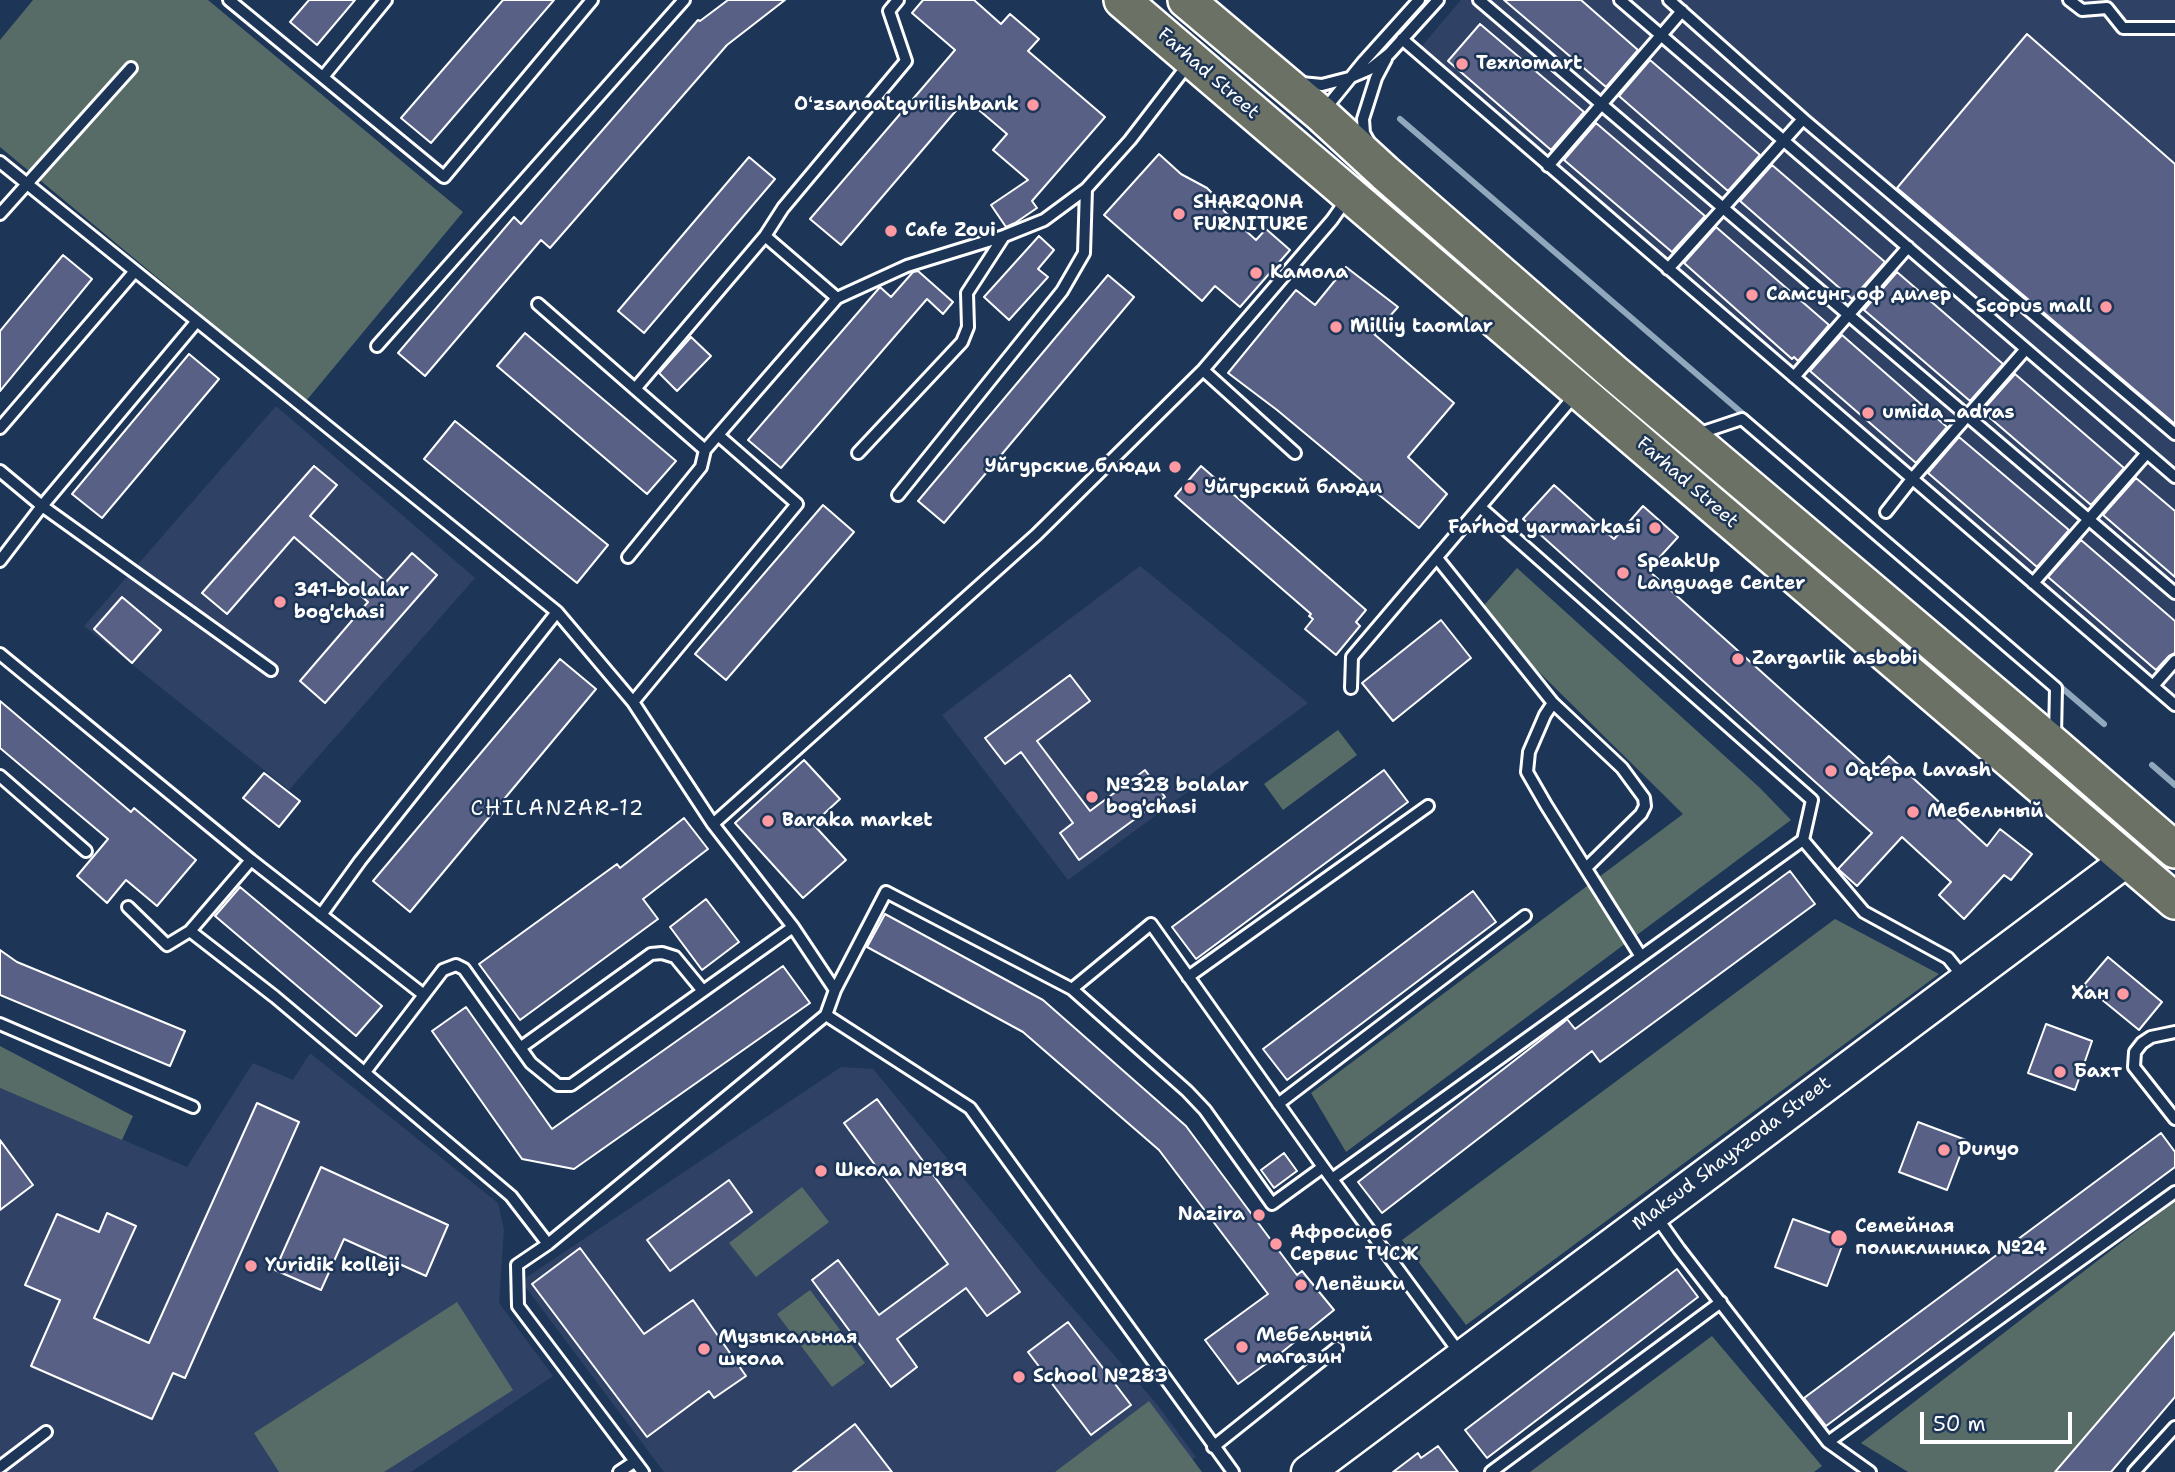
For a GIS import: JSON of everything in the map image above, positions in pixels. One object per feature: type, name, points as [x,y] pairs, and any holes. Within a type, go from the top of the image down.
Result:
[{"type":"main road","name":"Farhad Street","points":[[1122,0],[2175,901]]},
{"type":"main road","name":"Farhad Street","points":[[1186,0],[1321,114],[1385,173],[1690,437],[2164,841]]},
{"type":"main road","points":[[1294,147],[1321,114]]},
{"type":"main road","name":"Maksud Shayxzoda Street","points":[[2127,860],[2164,841]]},
{"type":"street","name":"Maksud Shayxzoda Street","points":[[1307,1472],[2127,860]]},
{"type":"lane","points":[[229,0],[444,177],[592,0]]},
{"type":"lane","points":[[323,77],[386,0]]},
{"type":"lane","points":[[377,346],[684,0]]},
{"type":"lane","points":[[635,389],[765,236],[783,208],[906,61],[889,11],[898,0]]},
{"type":"lane","points":[[1321,114],[1349,78],[1419,0]]},
{"type":"lane","points":[[1275,75],[1322,85],[1370,69],[1389,54],[1438,0]]},
{"type":"lane","points":[[1479,0],[2175,593]]},
{"type":"lane","points":[[1620,0],[2175,477]]},
{"type":"lane","points":[[1669,0],[1803,119],[2175,434]]},
{"type":"lane","points":[[2069,0],[2082,10],[2107,8],[2123,28],[2175,28]]},
{"type":"lane","points":[[1548,166],[1682,11]]},
{"type":"lane","points":[[1402,39],[2175,705]]},
{"type":"lane","points":[[1385,173],[1364,133],[1363,118],[1376,78],[1389,54]]},
{"type":"lane","points":[[628,557],[701,467],[705,450],[837,298],[907,266],[1004,236],[1044,220],[1086,189],[1130,140],[1191,60]]},
{"type":"lane","points":[[0,214],[131,68]]},
{"type":"lane","points":[[1668,269],[1803,119]]},
{"type":"lane","points":[[0,162],[557,612],[633,702],[713,824],[793,927],[835,990]]},
{"type":"lane","points":[[898,495],[1062,291],[1084,253],[1086,189]]},
{"type":"lane","points":[[713,824],[1036,535],[1203,370],[1332,220],[1350,195]]},
{"type":"lane","points":[[765,236],[837,298]]},
{"type":"lane","points":[[858,453],[962,342],[968,327],[967,293],[1004,236]]},
{"type":"lane","points":[[1794,377],[1908,247]]},
{"type":"lane","points":[[0,428],[135,271]]},
{"type":"lane","points":[[538,304],[705,450]]},
{"type":"lane","points":[[0,561],[197,321]]},
{"type":"lane","points":[[1886,512],[2026,349]]},
{"type":"lane","points":[[1203,370],[1294,453]]},
{"type":"lane","points":[[1351,688],[1352,657],[1578,390]]},
{"type":"lane","points":[[1690,437],[1742,419],[2056,688],[2055,746]]},
{"type":"lane","points":[[633,702],[797,504],[718,435]]},
{"type":"lane","points":[[2033,583],[2147,453]]},
{"type":"lane","points":[[0,471],[43,506],[271,670]]},
{"type":"lane","points":[[1332,1179],[1803,840],[1812,800],[1480,507]]},
{"type":"lane","points":[[1437,558],[1553,703],[1622,768],[1644,798],[1641,814],[1586,868]]},
{"type":"lane","points":[[321,915],[360,861],[557,612]]},
{"type":"lane","points":[[0,654],[251,860],[424,995]]},
{"type":"lane","points":[[2153,686],[2175,661]]},
{"type":"lane","points":[[1553,703],[1529,752],[1527,772],[1640,955]]},
{"type":"lane","points":[[0,776],[86,851]]},
{"type":"lane","points":[[1188,977],[1428,806]]},
{"type":"lane","points":[[1803,840],[1864,912],[1948,958],[1965,979]]},
{"type":"lane","points":[[128,907],[167,944],[190,931],[251,860]]},
{"type":"lane","points":[[643,1472],[518,1306],[517,1265],[548,1244],[826,1015],[835,990],[886,892],[1072,989],[1205,1110],[1272,1204],[1323,1167]]},
{"type":"lane","points":[[1278,1104],[1525,916]]},
{"type":"lane","points":[[1072,989],[1151,925],[1462,1357]]},
{"type":"lane","points":[[365,1072],[443,970],[456,965],[464,969],[531,1063],[558,1085],[571,1085],[793,927]]},
{"type":"lane","points":[[190,931],[275,997],[511,1196],[548,1244]]},
{"type":"lane","points":[[520,1048],[651,954],[662,953],[675,957],[703,991]]},
{"type":"lane","points":[[826,1015],[970,1108],[1233,1472]]},
{"type":"lane","points":[[0,1024],[194,1107]]},
{"type":"lane","points":[[2175,1032],[2151,1037],[2142,1044],[2135,1052],[2134,1067],[2175,1119]]},
{"type":"lane","points":[[1828,1442],[2175,1192]]},
{"type":"lane","points":[[1654,1213],[1828,1442],[1870,1472]]},
{"type":"lane","points":[[1492,1472],[1721,1303]]},
{"type":"lane","points":[[1213,1447],[1337,1348]]},
{"type":"lane","points":[[2134,1472],[2175,1427]]},
{"type":"lane","points":[[0,1467],[46,1432]]},
{"type":"lane","points":[[619,1472],[634,1462]]},
{"type":"shaded area","points":[[1461,0],[2175,0],[2175,694],[1421,47]]},
{"type":"shaded area","name":"341-bolalar bog'chasi","points":[[276,406],[475,578],[289,790],[84,626]]},
{"type":"shaded area","name":"№328 bolalar bog'chasi","points":[[1140,566],[1308,703],[1068,880],[942,715]]},
{"type":"shaded area","name":"Yuridik kolleji","points":[[310,1053],[498,1203],[504,1230],[499,1303],[553,1376],[411,1472],[0,1472],[0,1088],[187,1167],[253,1063],[293,1080]]},
{"type":"shaded area","name":"Школа №189","points":[[841,1067],[873,1069],[1043,1274],[1156,1403],[1196,1457],[1176,1472],[664,1472],[521,1281]]},
{"type":"green space","points":[[33,0],[208,0],[463,212],[306,401],[0,147],[0,40]]},
{"type":"green space","points":[[1517,568],[1760,788],[1791,820],[1346,1152],[1311,1093],[1683,814],[1478,612]]},
{"type":"green space","points":[[1338,730],[1357,755],[1283,810],[1264,784]]},
{"type":"green space","points":[[1835,919],[1939,974],[1466,1325],[1402,1240]]},
{"type":"green space","points":[[0,1046],[133,1116],[122,1140],[0,1088]]},
{"type":"green space","points":[[802,1187],[829,1222],[756,1277],[729,1243]]},
{"type":"green space","points":[[2175,1201],[2175,1332],[2055,1472],[1908,1472],[1861,1443]]},
{"type":"green space","points":[[810,1290],[865,1363],[832,1387],[777,1314]]},
{"type":"green space","points":[[457,1302],[513,1390],[384,1472],[279,1472],[254,1433]]},
{"type":"green space","points":[[1712,1336],[1822,1466],[1814,1472],[1530,1472]]},
{"type":"green space","points":[[1149,1401],[1202,1472],[1055,1472]]},
{"type":"building","points":[[309,0],[355,0],[317,45],[290,22]]},
{"type":"building","points":[[503,0],[554,0],[431,143],[401,118]]},
{"type":"building","points":[[728,0],[785,0],[727,45],[550,248],[541,240],[425,376],[398,353],[514,217],[521,224],[698,20]]},
{"type":"building","points":[[923,0],[974,0],[1001,24],[1010,14],[1039,39],[1028,51],[1105,117],[1032,201],[1037,208],[1006,227],[991,205],[1028,180],[993,150],[1007,134],[966,99],[841,245],[810,219],[955,50],[912,13]]},
{"type":"building","points":[[1504,0],[1581,0],[1638,50],[1606,87]]},
{"type":"building","points":[[1480,24],[1584,112],[1551,150],[1448,61]]},
{"type":"building","name":"Scopus mall","points":[[2027,34],[2175,164],[2175,424],[1897,188]]},
{"type":"building","points":[[1650,60],[1760,155],[1728,191],[1619,96]]},
{"type":"building","points":[[1596,123],[1705,216],[1672,252],[1564,160]]},
{"type":"building","points":[[1159,154],[1181,174],[1207,188],[1224,211],[1256,240],[1266,229],[1290,250],[1240,307],[1215,286],[1202,301],[1104,215]]},
{"type":"building","points":[[749,157],[775,179],[644,333],[618,311]]},
{"type":"building","points":[[1772,165],[1885,262],[1852,299],[1740,201]]},
{"type":"building","points":[[1716,227],[1829,325],[1798,361],[1794,357],[1792,359],[1684,263]]},
{"type":"building","points":[[1039,236],[1054,250],[1038,269],[1048,277],[1009,320],[984,297]]},
{"type":"building","points":[[63,255],[92,279],[0,391],[0,331]]},
{"type":"building","points":[[1346,267],[1398,307],[1374,334],[1454,403],[1408,457],[1447,494],[1419,528],[1277,410],[1228,373],[1296,290],[1315,305]]},
{"type":"building","points":[[918,271],[953,302],[943,314],[927,299],[781,468],[748,440],[880,287],[891,297],[913,272]]},
{"type":"building","points":[[1897,272],[2003,364],[1970,401],[1864,310]]},
{"type":"building","points":[[1108,275],[1134,297],[944,523],[918,501]]},
{"type":"building","points":[[525,333],[676,461],[647,494],[497,366]]},
{"type":"building","points":[[1842,335],[1947,427],[1916,463],[1810,371]]},
{"type":"building","points":[[691,337],[711,356],[677,391],[659,373]]},
{"type":"building","points":[[189,354],[219,379],[102,518],[72,494]]},
{"type":"building","points":[[2015,374],[2124,468],[2091,505],[1982,411]]},
{"type":"building","points":[[455,421],[608,545],[577,583],[424,459]]},
{"type":"building","points":[[1959,437],[2069,530],[2037,567],[1928,473]]},
{"type":"building","points":[[314,466],[337,485],[310,516],[386,582],[412,553],[437,575],[325,703],[300,681],[368,602],[294,537],[227,614],[202,593]]},
{"type":"building","points":[[1201,466],[1366,610],[1356,622],[1360,626],[1336,655],[1305,629],[1313,619],[1309,616],[1311,614],[1175,496]]},
{"type":"building","points":[[2136,478],[2175,511],[2175,577],[2103,515]]},
{"type":"building","points":[[1554,485],[1614,539],[1643,506],[1678,537],[1648,570],[1873,772],[1889,756],[1987,846],[2000,829],[2032,854],[2011,880],[2004,875],[1964,919],[1939,895],[1951,882],[1902,837],[1857,886],[1838,869],[1872,833],[1523,519]]},
{"type":"building","points":[[823,505],[854,532],[726,680],[695,654]]},
{"type":"building","points":[[2081,540],[2175,621],[2175,653],[2156,670],[2048,577]]},
{"type":"building","points":[[122,597],[161,630],[132,663],[94,629]]},
{"type":"building","points":[[1441,620],[1471,658],[1393,721],[1362,683]]},
{"type":"building","points":[[560,659],[596,689],[410,912],[373,881]]},
{"type":"building","points":[[1070,675],[1090,701],[1037,741],[1090,811],[1145,770],[1165,797],[1079,860],[1060,833],[1073,823],[1021,752],[1005,764],[985,738]]},
{"type":"building","points":[[0,701],[131,812],[134,808],[196,860],[157,906],[126,880],[107,903],[77,876],[108,839],[0,748]]},
{"type":"building","points":[[804,760],[840,799],[813,824],[846,860],[803,898],[735,823]]},
{"type":"building","points":[[1384,770],[1408,802],[1196,959],[1172,927]]},
{"type":"building","points":[[264,773],[300,801],[279,827],[243,798]]},
{"type":"building","points":[[684,818],[708,849],[643,899],[658,919],[520,1020],[479,964],[617,864],[620,868]]},
{"type":"building","points":[[1790,871],[1815,904],[1600,1062],[1592,1051],[1382,1213],[1358,1182],[1567,1019],[1575,1029]]},
{"type":"building","points":[[240,887],[382,1006],[356,1036],[215,916]]},
{"type":"building","points":[[1473,891],[1496,922],[1287,1080],[1263,1049]]},
{"type":"building","points":[[706,899],[739,942],[702,970],[670,927]]},
{"type":"building","points":[[885,914],[1043,1000],[1186,1126],[1297,1275],[1302,1271],[1334,1310],[1238,1384],[1205,1340],[1268,1294],[1159,1150],[1023,1032],[867,947]]},
{"type":"building","points":[[0,950],[17,962],[185,1031],[170,1066],[0,995]]},
{"type":"building","name":"Хан","points":[[2108,957],[2162,1002],[2139,1030],[2084,985]]},
{"type":"building","points":[[783,966],[810,1003],[574,1169],[522,1159],[432,1031],[466,1007],[552,1129]]},
{"type":"building","points":[[2046,1024],[2092,1041],[2075,1090],[2028,1073]]},
{"type":"building","points":[[877,1099],[1020,1292],[987,1316],[966,1288],[897,1339],[917,1367],[891,1387],[812,1280],[838,1260],[879,1315],[948,1264],[844,1123]]},
{"type":"building","points":[[257,1103],[299,1122],[185,1378],[173,1373],[152,1419],[31,1366],[60,1300],[25,1285],[57,1214],[99,1232],[107,1213],[136,1226],[94,1318],[149,1343]]},
{"type":"building","points":[[1918,1122],[1966,1140],[1947,1190],[1899,1172]]},
{"type":"building","points":[[2161,1133],[2175,1152],[2175,1167],[1826,1426],[1804,1398]]},
{"type":"building","points":[[0,1140],[33,1185],[0,1210]]},
{"type":"building","points":[[1284,1153],[1297,1171],[1274,1188],[1261,1170]]},
{"type":"building","points":[[321,1167],[448,1225],[426,1276],[344,1239],[321,1290],[275,1270]]},
{"type":"building","points":[[729,1180],[752,1212],[670,1271],[647,1240]]},
{"type":"building","points":[[1793,1219],[1845,1238],[1827,1286],[1775,1267]]},
{"type":"building","points":[[580,1248],[644,1334],[693,1300],[746,1376],[714,1398],[709,1391],[647,1437],[532,1284]]},
{"type":"building","points":[[1677,1269],[1698,1297],[1487,1458],[1465,1430]]},
{"type":"building","points":[[1068,1322],[1131,1405],[1091,1435],[1028,1352]]},
{"type":"building","points":[[2175,1332],[2175,1397],[2111,1472],[2055,1472]]},
{"type":"building","points":[[855,1424],[892,1472],[793,1472]]},
{"type":"building","points":[[1438,1446],[1458,1472],[1393,1472],[1418,1453],[1421,1458]]},
{"type":"waterway","points":[[1400,119],[1749,419]]},
{"type":"waterway","points":[[2055,682],[2104,724]]},
{"type":"waterway","points":[[2152,765],[2175,785]]},
{"type":"place","name":"Texnomart","points":[[1462,64]]},
{"type":"place","name":"Oʻzsanoatqurilishbank","points":[[1033,105]]},
{"type":"place","name":"SHARQONA FURNITURE","points":[[1179,214]]},
{"type":"place","name":"Cafe Zoui","points":[[891,231]]},
{"type":"place","name":"Камола","points":[[1256,273]]},
{"type":"place","name":"Самсунг оф дилер","points":[[1752,295]]},
{"type":"place","name":"Scopus mall","points":[[2106,307]]},
{"type":"place","name":"Milliy taomlar","points":[[1336,327]]},
{"type":"place","name":"umida_adras","points":[[1868,413]]},
{"type":"place","name":"Уйгурские блюди","points":[[1175,467]]},
{"type":"place","name":"Уйгурский блюди","points":[[1190,488]]},
{"type":"place","name":"Farhod yarmarkasi","points":[[1655,528]]},
{"type":"place","name":"SpeakUp Language Center","points":[[1623,573]]},
{"type":"place","name":"341-bolalar bog'chasi","points":[[280,602]]},
{"type":"place","name":"Zargarlik asbobi","points":[[1738,659]]},
{"type":"place","name":"Oqtepa Lavash","points":[[1831,771]]},
{"type":"place","name":"№328 bolalar bog'chasi","points":[[1092,797]]},
{"type":"place","name":"Мебельный","points":[[1913,812]]},
{"type":"place","name":"Baraka market","points":[[768,821]]},
{"type":"place","name":"Хан","points":[[2123,994]]},
{"type":"place","name":"Бахт","points":[[2060,1072]]},
{"type":"place","name":"Dunyo","points":[[1944,1150]]},
{"type":"place","name":"Школа №189","points":[[821,1171]]},
{"type":"place","name":"Nazira","points":[[1259,1215]]},
{"type":"place","name":"Семейная поликлиника №24","points":[[1839,1238]]},
{"type":"place","name":"Афросиоб Сервис ТЧСЖ","points":[[1276,1244]]},
{"type":"place","name":"Yuridik kolleji","points":[[251,1266]]},
{"type":"place","name":"Лепёшки","points":[[1301,1285]]},
{"type":"place","name":"Мебельный магазин","points":[[1242,1347]]},
{"type":"place","name":"Музыкальная школа","points":[[704,1349]]},
{"type":"place","name":"School №283","points":[[1019,1377]]},
{"type":"district","name":"CHILANZAR-12","points":[[558,810]]}]
